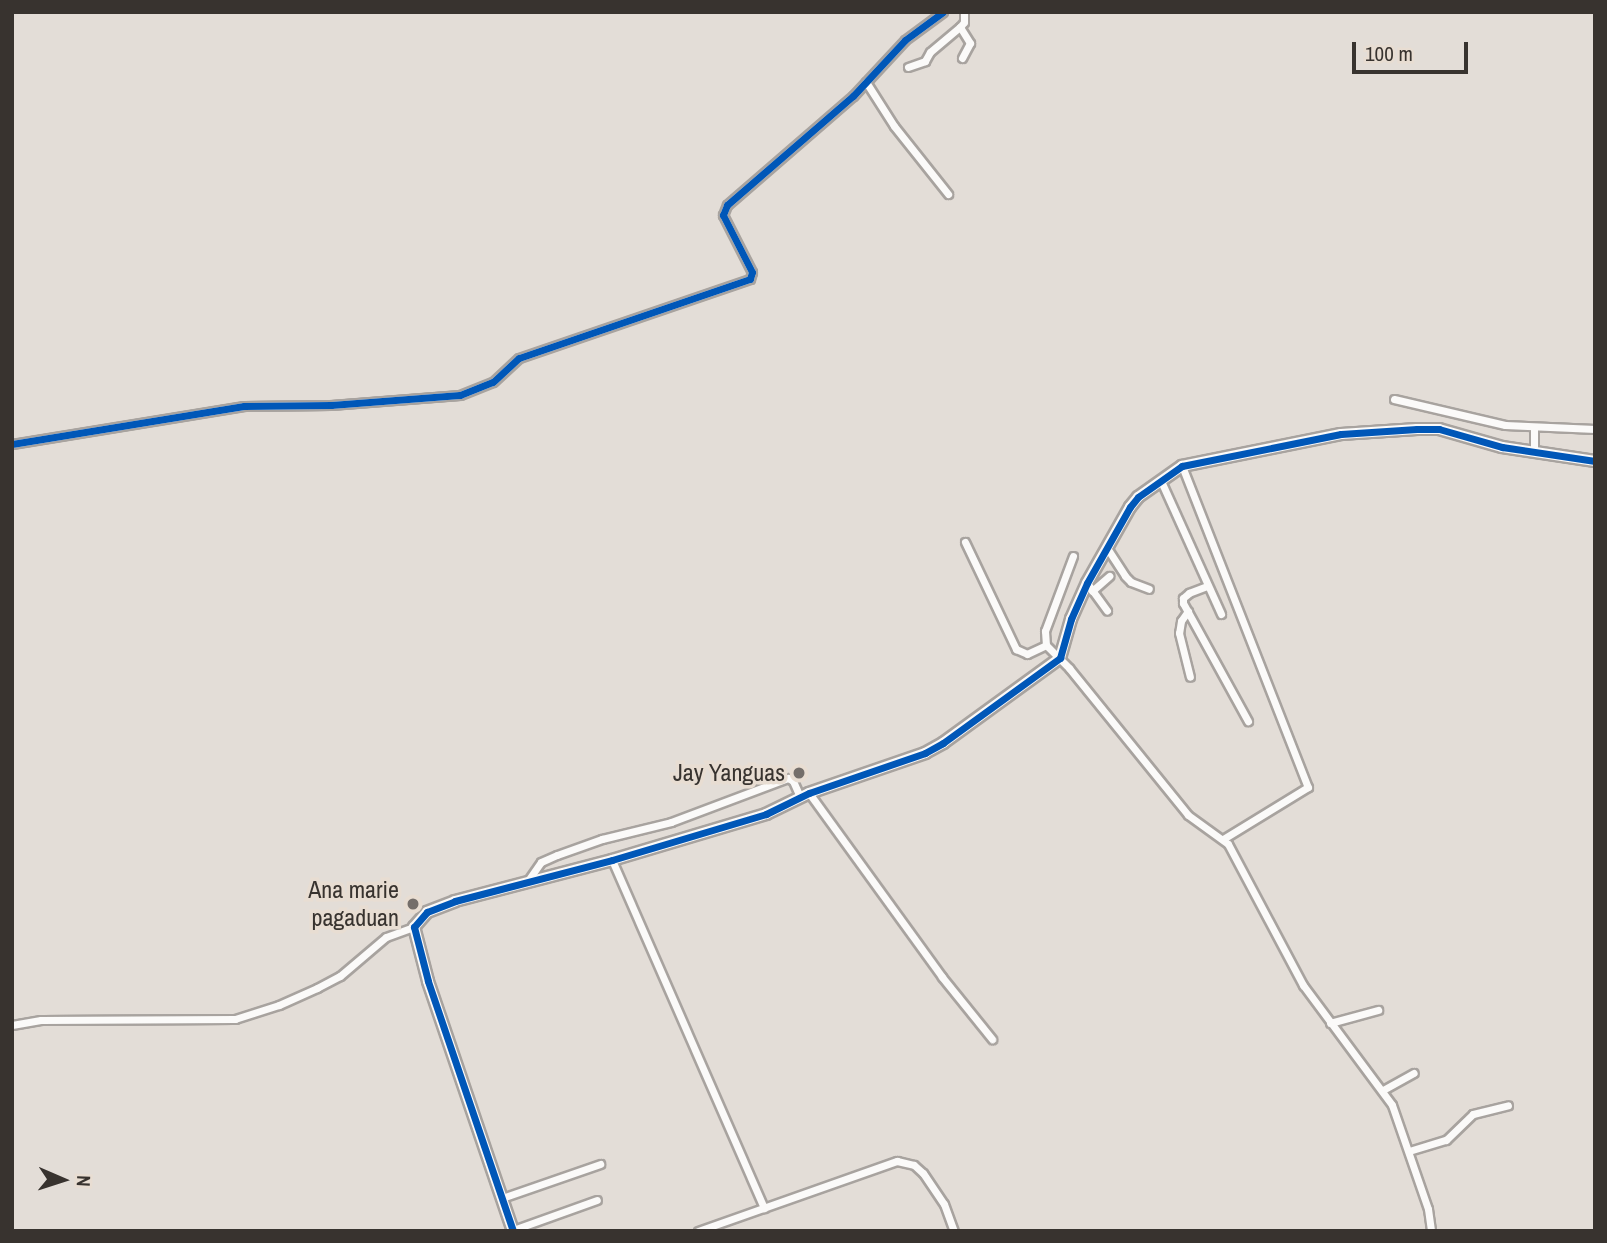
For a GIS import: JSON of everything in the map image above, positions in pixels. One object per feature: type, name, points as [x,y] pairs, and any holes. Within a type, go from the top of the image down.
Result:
[{"type":"street","points":[[908,67],[925,61],[930,52],[960,27],[964,22],[964,12]]},
{"type":"street","points":[[12,444],[244,406],[331,405],[460,395],[493,382],[519,358],[750,279],[752,272],[725,219],[725,208],[866,82],[905,40],[937,14]]},
{"type":"street","points":[[960,27],[970,43],[962,58]]},
{"type":"street","points":[[866,82],[894,125],[948,194]]},
{"type":"street","points":[[1394,399],[1534,430],[1595,429]]},
{"type":"street","points":[[12,1025],[41,1020],[235,1019],[279,1005],[340,976],[386,937],[414,927],[427,912],[455,901],[612,860],[765,814],[805,795],[925,753],[1060,658],[1071,619],[1107,548],[1138,497],[1182,466],[1341,433],[1417,429],[1439,429],[1503,447],[1534,449],[1595,461]]},
{"type":"street","points":[[1534,430],[1534,449]]},
{"type":"street","points":[[1182,466],[1308,786],[1304,792],[1223,839]]},
{"type":"street","points":[[1161,481],[1221,614]]},
{"type":"street","points":[[965,542],[1017,649],[1027,654],[1046,645]]},
{"type":"street","points":[[1107,548],[1131,582],[1149,589]]},
{"type":"street","points":[[1073,556],[1045,631],[1046,645],[1060,658],[1188,815],[1223,839],[1236,856],[1304,985],[1359,1064],[1383,1090],[1398,1118],[1428,1209],[1431,1231]]},
{"type":"street","points":[[1089,587],[1109,576]]},
{"type":"street","points":[[1208,586],[1184,598],[1188,611],[1248,721]]},
{"type":"street","points":[[1089,587],[1107,611]]},
{"type":"street","points":[[1188,611],[1181,621],[1179,633],[1190,677]]},
{"type":"street","points":[[527,883],[541,862],[557,855],[602,839],[671,822],[784,779],[793,781],[992,1039]]},
{"type":"street","points":[[612,860],[764,1208]]},
{"type":"street","points":[[414,927],[428,981],[513,1230],[597,1200]]},
{"type":"street","points":[[1330,1023],[1378,1010]]},
{"type":"street","points":[[1383,1090],[1414,1073]]},
{"type":"street","points":[[1409,1151],[1446,1140],[1473,1114],[1508,1105]]},
{"type":"street","points":[[698,1231],[889,1163],[905,1162],[914,1165],[931,1183],[944,1204],[954,1231]]},
{"type":"street","points":[[502,1198],[600,1164]]},
{"type":"cycle path","points":[[12,444],[244,406],[331,405],[460,395],[493,382],[519,358],[750,279],[752,272],[723,215],[727,205],[853,96],[905,40],[943,12]]},
{"type":"cycle path","points":[[513,1231],[428,981],[414,927],[427,912],[455,901],[612,860],[766,814],[809,793],[925,753],[943,743],[1060,658],[1071,619],[1087,583],[1130,507],[1138,497],[1182,466],[1341,434],[1417,429],[1439,429],[1502,447],[1595,461]]},
{"type":"place","name":"Jay Yanguas","points":[[799,773]]},
{"type":"place","name":"Ana marie pagaduan","points":[[413,904]]}]
